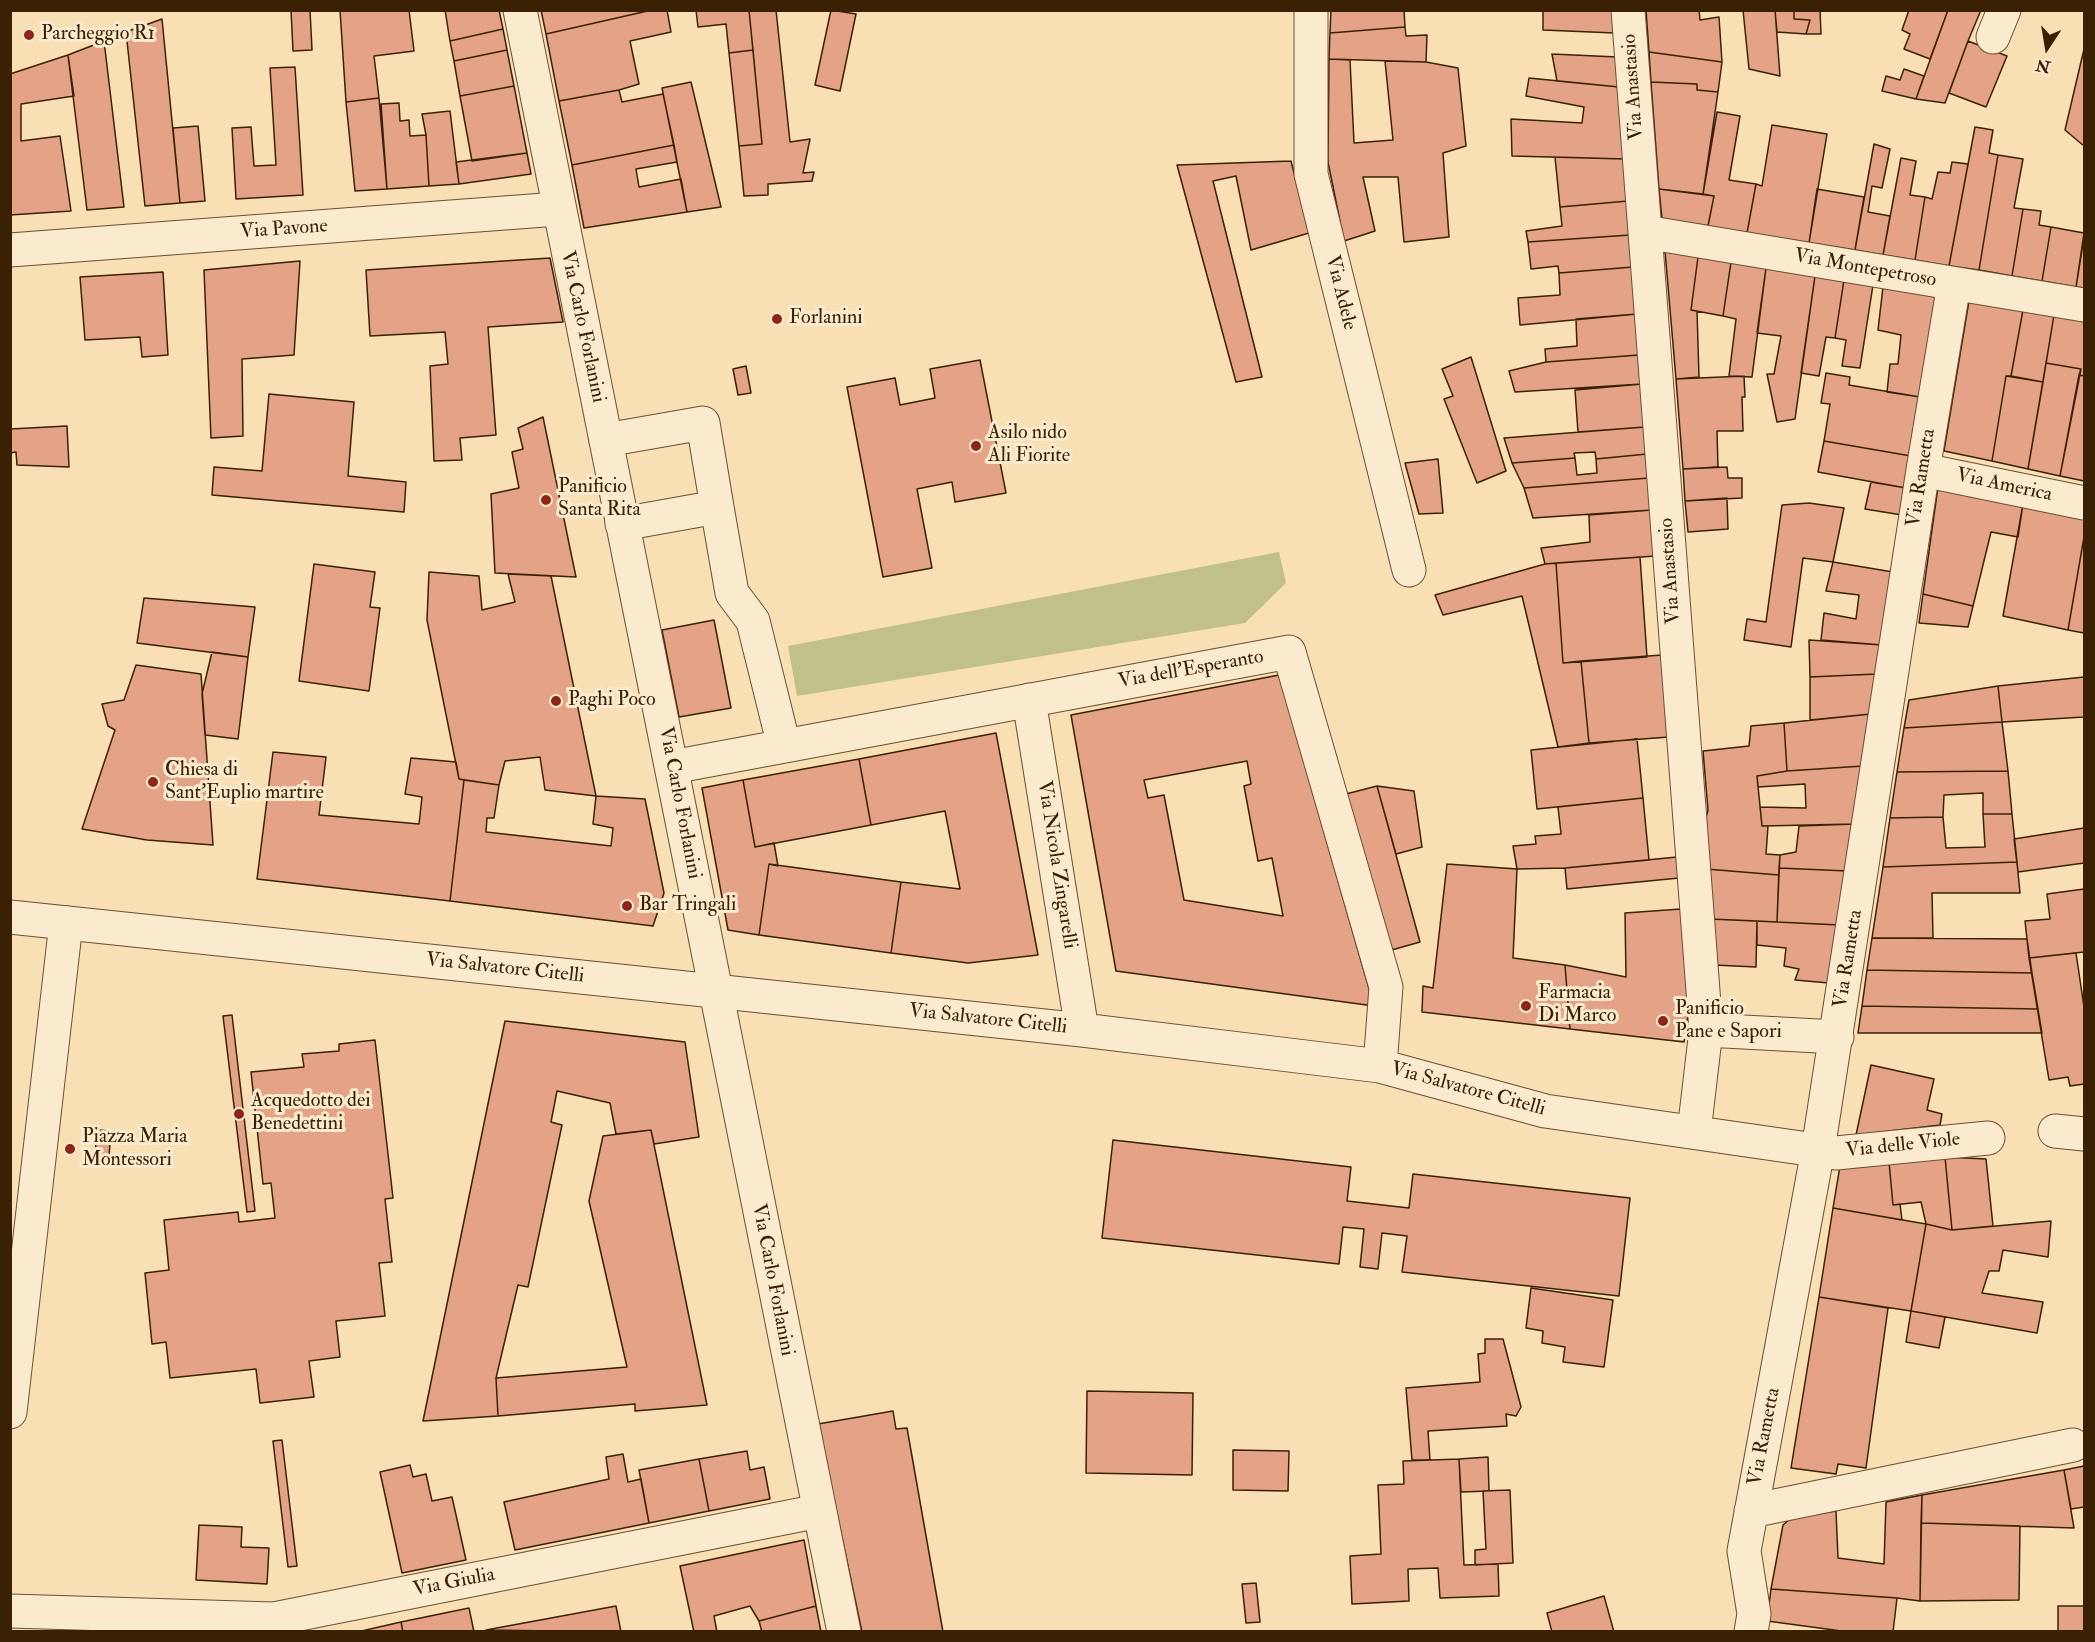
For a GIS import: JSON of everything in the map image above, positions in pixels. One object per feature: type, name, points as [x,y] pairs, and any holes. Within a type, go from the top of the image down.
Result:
[{"type":"street","name":"Via Carlo Forlanini","points":[[520,10],[558,209],[672,766],[714,992],[844,1632]]},
{"type":"street","name":"Via Adele","points":[[1311,10],[1311,174],[1409,570]]},
{"type":"street","name":"Via Anastasio","points":[[1628,10],[1706,1030],[1694,1132]]},
{"type":"street","name":"Via Pavone","points":[[10,250],[558,209]]},
{"type":"street","name":"Via Montepetroso","points":[[1646,232],[2085,305]]},
{"type":"street","name":"Via Rametta","points":[[1751,1632],[1754,1614],[1744,1551],[1837,1037],[1923,470],[1954,284]]},
{"type":"street","points":[[606,440],[703,423],[732,593],[753,621],[784,746]]},
{"type":"street","name":"Via America","points":[[1923,470],[2085,503]]},
{"type":"street","points":[[622,524],[717,507]]},
{"type":"street","name":"Via dell'Esperanto","points":[[672,766],[1289,652],[1386,987],[1380,1066]]},
{"type":"street","name":"Via Nicola Zingarelli","points":[[1029,700],[1082,1030]]},
{"type":"street","name":"Via Salvatore Citelli","points":[[10,917],[1082,1030],[1380,1066],[1545,1111],[1818,1150]]},
{"type":"street","points":[[10,1412],[66,923]]},
{"type":"street","points":[[1706,1030],[1837,1037]]},
{"type":"street","name":"Via delle Viole","points":[[1818,1150],[1836,1153],[1988,1138]]},
{"type":"street","points":[[1751,1511],[2073,1445]]},
{"type":"street","name":"Via Giulia","points":[[10,1611],[86,1613],[274,1625],[819,1511]]},
{"type":"green space","points":[[1279,552],[1286,583],[1245,623],[797,696],[788,646]]},
{"type":"building","points":[[291,10],[310,10],[312,50],[293,51]]},
{"type":"building","points":[[340,10],[409,10],[414,51],[374,56],[379,98],[346,102]]},
{"type":"building","points":[[445,10],[499,10],[503,29],[450,41]]},
{"type":"building","points":[[541,10],[652,10],[546,34]]},
{"type":"building","points":[[652,10],[667,10],[671,32],[630,41],[639,84],[559,101],[546,34]]},
{"type":"building","points":[[696,10],[749,10],[753,50],[729,53],[726,24],[698,27]]},
{"type":"building","points":[[749,10],[776,10],[790,142],[810,139],[803,173],[814,172],[812,181],[768,184],[768,195],[744,196],[739,146],[762,144]]},
{"type":"building","points":[[831,10],[856,14],[840,91],[815,85]]},
{"type":"building","points":[[1331,10],[1404,10],[1405,27],[1330,33]]},
{"type":"building","points":[[1543,10],[1613,10],[1615,33],[1543,30]]},
{"type":"building","points":[[1646,10],[1699,10],[1700,20],[1719,17],[1722,62],[1649,52]]},
{"type":"building","points":[[1743,10],[1775,10],[1780,76],[1749,69]]},
{"type":"building","points":[[1775,10],[1794,10],[1794,19],[1810,20],[1806,34],[1777,32]]},
{"type":"building","points":[[1794,10],[1820,10],[1821,34],[1806,34],[1810,20],[1794,19]]},
{"type":"building","points":[[1909,10],[1948,10],[1930,59],[1904,49],[1910,34],[1902,30]]},
{"type":"building","points":[[1948,10],[1981,10],[1945,103],[1916,99]]},
{"type":"building","points":[[162,19],[180,203],[145,206],[126,32]]},
{"type":"building","points":[[1405,27],[1406,36],[1427,35],[1426,62],[1329,59],[1330,33]]},
{"type":"building","points":[[503,29],[507,50],[454,61],[450,41]]},
{"type":"building","points":[[104,41],[124,207],[87,210],[68,55]]},
{"type":"building","points":[[1968,41],[2007,56],[1986,107],[1949,93]]},
{"type":"building","points":[[2084,49],[2084,146],[2065,130]]},
{"type":"building","points":[[507,50],[514,86],[460,96],[454,61]]},
{"type":"building","points":[[753,50],[762,144],[739,146],[729,53]]},
{"type":"building","points":[[1649,52],[1722,62],[1718,92],[1697,90],[1697,84],[1651,82]]},
{"type":"building","points":[[1552,54],[1617,57],[1619,87],[1557,81]]},
{"type":"building","points":[[68,55],[74,96],[21,104],[21,141],[60,136],[71,211],[10,215],[10,74]]},
{"type":"building","points":[[1329,59],[1350,60],[1354,143],[1393,140],[1385,61],[1426,62],[1458,68],[1466,146],[1443,153],[1449,237],[1404,242],[1398,177],[1363,177],[1375,231],[1344,241],[1328,162]]},
{"type":"building","points":[[295,67],[303,195],[236,199],[232,128],[251,127],[254,166],[276,165],[270,68]]},
{"type":"building","points":[[1904,69],[1924,76],[1916,99],[1882,91],[1886,76],[1900,80]]},
{"type":"building","points":[[1529,78],[1619,87],[1625,159],[1512,156],[1511,119],[1582,123],[1584,107],[1526,96]]},
{"type":"building","points":[[691,82],[721,207],[687,212],[662,88]]},
{"type":"building","points":[[1651,82],[1697,84],[1697,90],[1718,92],[1703,194],[1659,189]]},
{"type":"building","points":[[514,86],[527,153],[472,161],[460,96]]},
{"type":"building","points":[[619,90],[622,102],[663,94],[674,145],[572,165],[559,101]]},
{"type":"building","points":[[379,98],[387,189],[355,191],[346,102]]},
{"type":"building","points":[[399,103],[400,121],[409,120],[410,136],[426,135],[429,186],[387,189],[381,104]]},
{"type":"building","points":[[450,111],[459,184],[429,186],[426,135],[422,114]]},
{"type":"building","points":[[1717,112],[1740,116],[1729,180],[1756,184],[1747,233],[1708,226],[1714,196],[1703,194]]},
{"type":"building","points":[[1772,125],[1827,134],[1809,243],[1747,233],[1756,184],[1762,186]]},
{"type":"building","points":[[198,126],[205,201],[180,203],[173,128]]},
{"type":"building","points":[[1975,127],[1993,130],[1989,153],[1998,155],[1979,270],[1949,266]]},
{"type":"building","points":[[1874,144],[1890,149],[1882,188],[1872,186],[1868,212],[1890,216],[1883,255],[1855,250]]},
{"type":"building","points":[[674,145],[677,162],[636,169],[639,187],[681,179],[687,212],[584,228],[572,165]]},
{"type":"building","points":[[527,153],[531,174],[459,184],[456,162]]},
{"type":"building","points":[[1998,155],[2023,159],[2014,208],[2023,209],[2012,276],[1979,270]]},
{"type":"building","points":[[1555,157],[1625,159],[1628,201],[1560,207]]},
{"type":"building","points":[[1901,158],[1916,161],[1910,195],[1925,197],[1915,260],[1883,255]]},
{"type":"building","points":[[1291,161],[1309,233],[1251,250],[1236,176],[1213,181],[1262,377],[1236,382],[1177,165]]},
{"type":"building","points":[[1952,162],[1968,164],[1949,266],[1915,260],[1925,197],[1932,199],[1938,172],[1950,173]]},
{"type":"building","points":[[1659,189],[1714,196],[1708,226],[1662,219]]},
{"type":"building","points":[[1817,189],[1864,197],[1855,250],[1809,243]]},
{"type":"building","points":[[1628,201],[1630,235],[1528,242],[1526,231],[1562,226],[1560,207]]},
{"type":"building","points":[[2023,209],[2041,211],[2039,225],[2051,227],[2042,281],[2012,276]]},
{"type":"building","points":[[2051,227],[2084,233],[2076,287],[2042,281]]},
{"type":"building","points":[[1630,235],[1633,267],[1559,273],[1558,266],[1531,269],[1528,242]]},
{"type":"building","points":[[2084,238],[2084,288],[2076,287]]},
{"type":"building","points":[[1665,251],[1698,257],[1691,310],[1697,311],[1699,377],[1676,379]]},
{"type":"building","points":[[1698,257],[1731,262],[1723,316],[1691,310]]},
{"type":"building","points":[[550,258],[563,322],[488,327],[496,435],[460,438],[462,460],[434,461],[430,366],[448,364],[445,332],[370,336],[366,270]]},
{"type":"building","points":[[300,261],[294,355],[242,359],[243,436],[211,438],[204,270]]},
{"type":"building","points":[[1731,262],[1766,268],[1752,377],[1729,376],[1736,319],[1723,316]]},
{"type":"building","points":[[1633,267],[1637,314],[1520,325],[1518,298],[1560,295],[1559,273]]},
{"type":"building","points":[[1766,268],[1815,276],[1795,419],[1777,422],[1767,374],[1774,374],[1781,336],[1757,333]]},
{"type":"building","points":[[163,272],[168,355],[142,357],[140,337],[85,340],[80,277]]},
{"type":"building","points":[[1815,276],[1844,280],[1835,338],[1826,337],[1819,376],[1801,373]]},
{"type":"building","points":[[1844,280],[1873,285],[1860,368],[1842,366],[1846,340],[1835,338]]},
{"type":"building","points":[[1883,287],[1936,295],[1920,397],[1887,392],[1890,364],[1898,364],[1901,335],[1878,330]]},
{"type":"building","points":[[1969,301],[2023,310],[2011,376],[2006,376],[1992,461],[1944,451]]},
{"type":"building","points":[[2023,310],[2054,315],[2043,382],[2011,376]]},
{"type":"building","points":[[1637,314],[1639,355],[1546,362],[1545,349],[1577,346],[1576,319]]},
{"type":"building","points":[[2054,315],[2084,320],[2084,376],[2079,375],[2081,369],[2046,363]]},
{"type":"building","points":[[1639,355],[1642,384],[1515,392],[1509,371],[1546,362]]},
{"type":"building","points":[[1471,357],[1506,471],[1477,483],[1444,399],[1453,396],[1442,369]]},
{"type":"building","points":[[980,360],[1006,493],[955,502],[952,482],[917,489],[932,568],[883,577],[847,387],[895,378],[900,405],[935,398],[930,369]]},
{"type":"building","points":[[2046,363],[2081,369],[2060,476],[2028,469]]},
{"type":"building","points":[[746,366],[751,393],[738,395],[733,369]]},
{"type":"building","points":[[1826,373],[1850,377],[1849,385],[1920,397],[1911,456],[1824,441],[1830,404],[1821,403]]},
{"type":"building","points":[[2079,375],[2084,376],[2084,481],[2060,476]]},
{"type":"building","points":[[1744,376],[1743,431],[1717,431],[1718,467],[1683,469],[1676,379]]},
{"type":"building","points":[[2006,376],[2043,382],[2028,469],[1992,461]]},
{"type":"building","points":[[1642,384],[1645,427],[1578,432],[1575,390]]},
{"type":"building","points":[[269,394],[354,402],[348,476],[406,482],[404,512],[212,495],[214,467],[262,471]]},
{"type":"building","points":[[543,417],[576,577],[495,573],[491,494],[519,488],[512,452],[523,449],[518,428]]},
{"type":"building","points":[[67,426],[69,467],[17,465],[16,452],[10,453],[10,429]]},
{"type":"building","points":[[1645,427],[1647,454],[1596,459],[1595,452],[1574,453],[1575,458],[1512,463],[1504,438]]},
{"type":"building","points":[[1824,441],[1911,456],[1906,488],[1818,472]]},
{"type":"building","points":[[1647,454],[1649,478],[1524,488],[1512,463],[1575,458],[1577,475],[1597,473],[1596,459]]},
{"type":"building","points":[[1438,459],[1443,513],[1419,514],[1405,463]]},
{"type":"building","points":[[1727,467],[1728,478],[1742,478],[1742,498],[1685,501],[1683,469]]},
{"type":"building","points":[[1649,478],[1652,510],[1533,518],[1524,488]]},
{"type":"building","points":[[1871,482],[1906,488],[1902,515],[1865,509]]},
{"type":"building","points":[[1938,487],[2023,504],[2018,537],[1991,532],[1973,606],[1923,594]]},
{"type":"building","points":[[1727,498],[1728,529],[1688,532],[1685,501]]},
{"type":"building","points":[[1809,503],[1844,508],[1833,562],[1803,558],[1791,647],[1744,640],[1747,619],[1766,622],[1782,505]]},
{"type":"building","points":[[2023,504],[2084,516],[2084,537],[2068,630],[2003,616]]},
{"type":"building","points":[[1652,510],[1655,556],[1545,564],[1541,548],[1590,542],[1589,515]]},
{"type":"building","points":[[2084,537],[2084,633],[2068,630]]},
{"type":"building","points":[[1640,557],[1647,657],[1563,663],[1556,563]]},
{"type":"building","points":[[1833,562],[1893,572],[1882,645],[1821,640],[1824,613],[1856,619],[1859,595],[1826,591]]},
{"type":"building","points":[[1556,563],[1563,663],[1581,661],[1589,743],[1558,747],[1522,596],[1443,615],[1435,595],[1545,564]]},
{"type":"building","points":[[314,564],[375,572],[370,607],[380,608],[369,691],[299,681]]},
{"type":"building","points":[[429,572],[479,576],[482,610],[515,602],[508,574],[551,576],[596,796],[545,790],[540,757],[505,761],[499,785],[459,779],[427,620]]},
{"type":"building","points":[[1923,594],[1973,606],[1968,627],[1919,623]]},
{"type":"building","points":[[144,598],[255,607],[248,657],[137,643]]},
{"type":"building","points":[[714,620],[731,708],[679,717],[662,630]]},
{"type":"building","points":[[1809,640],[1882,645],[1877,674],[1810,677]]},
{"type":"building","points":[[212,652],[248,657],[238,739],[205,735],[202,694]]},
{"type":"building","points":[[1662,655],[1669,737],[1589,743],[1581,661]]},
{"type":"building","name":"Chiesa di Sant'Euplio martire","points":[[136,665],[201,674],[213,845],[147,840],[82,829],[115,730],[108,726],[102,704],[124,700]]},
{"type":"building","points":[[1877,674],[1871,714],[1810,720],[1810,677]]},
{"type":"building","points":[[1279,675],[1374,1006],[1116,971],[1071,715]],"holes":[[[1247,761],[1251,784],[1244,786],[1258,861],[1272,858],[1283,916],[1184,900],[1164,795],[1148,798],[1144,780]]]},
{"type":"building","points":[[2084,677],[2084,717],[2002,722],[1998,686]]},
{"type":"building","points":[[1998,686],[2002,722],[1904,728],[1909,700]]},
{"type":"building","points":[[1871,714],[1863,766],[1787,771],[1784,723]]},
{"type":"building","points":[[2002,722],[2008,771],[1897,772],[1904,728]]},
{"type":"building","points":[[1784,723],[1787,771],[1757,776],[1762,826],[1768,826],[1766,854],[1780,855],[1779,875],[1706,869],[1703,829],[1708,810],[1703,751],[1749,746],[1751,726]]},
{"type":"building","points":[[996,733],[1038,955],[968,963],[891,953],[901,882],[960,889],[945,811],[871,825],[859,759]]},
{"type":"building","points":[[1637,739],[1643,798],[1537,809],[1531,750]]},
{"type":"building","points":[[273,752],[326,757],[319,815],[419,824],[422,797],[405,794],[411,758],[456,762],[459,779],[464,780],[450,901],[257,879]]},
{"type":"building","points":[[859,759],[871,825],[755,847],[743,780]]},
{"type":"building","points":[[1863,766],[1855,824],[1762,826],[1760,807],[1806,808],[1805,784],[1758,787],[1757,776],[1787,771]]},
{"type":"building","points":[[2008,771],[2012,814],[1983,814],[1983,793],[1944,795],[1943,817],[1890,818],[1897,772]]},
{"type":"building","points":[[464,780],[499,785],[494,818],[487,818],[486,832],[611,846],[613,828],[593,824],[596,796],[645,799],[664,893],[653,926],[450,901]]},
{"type":"building","points":[[743,780],[755,847],[774,843],[778,866],[769,864],[759,935],[728,930],[702,788]]},
{"type":"building","points":[[1377,786],[1414,791],[1422,847],[1396,854]]},
{"type":"building","points":[[1377,786],[1420,942],[1388,951],[1346,794]]},
{"type":"building","points":[[1643,798],[1649,860],[1565,868],[1517,869],[1513,846],[1536,844],[1535,836],[1561,834],[1558,807]]},
{"type":"building","points":[[1983,814],[2012,814],[2017,862],[1883,867],[1890,818],[1943,817],[1946,848],[1985,847]]},
{"type":"building","points":[[1855,824],[1847,871],[1779,868],[1780,855],[1796,852],[1799,826]]},
{"type":"building","points":[[2084,828],[2084,863],[2018,872],[2014,839]]},
{"type":"building","points":[[1677,857],[1679,878],[1567,889],[1565,868]]},
{"type":"building","points":[[2017,862],[2020,893],[1932,893],[1933,938],[1872,938],[1883,867]]},
{"type":"building","points":[[769,864],[901,882],[891,953],[759,935]]},
{"type":"building","points":[[1447,864],[1517,869],[1513,958],[1565,965],[1570,1029],[1422,1012],[1423,986],[1433,988]]},
{"type":"building","points":[[1779,868],[1847,871],[1839,925],[1777,922]]},
{"type":"building","points":[[1706,869],[1779,875],[1777,922],[1710,919]]},
{"type":"building","points":[[2084,889],[2084,952],[2029,958],[2025,921],[2050,919],[2047,894]]},
{"type":"building","points":[[1681,909],[1689,1008],[1684,1042],[1570,1029],[1565,965],[1626,977],[1625,913]]},
{"type":"building","points":[[1710,919],[1757,921],[1756,967],[1714,965]]},
{"type":"building","points":[[1757,921],[1839,925],[1829,983],[1795,980],[1799,969],[1784,966],[1786,948],[1757,945]]},
{"type":"building","points":[[1872,938],[2027,939],[2032,973],[1867,970]]},
{"type":"building","points":[[2076,953],[2084,1007],[2084,1084],[2070,1086],[2068,1077],[2049,1080],[2029,958]]},
{"type":"building","points":[[1867,970],[2032,973],[2038,1009],[1862,1006]]},
{"type":"building","points":[[1862,1006],[2038,1009],[2042,1033],[1858,1033]]},
{"type":"building","name":"Acquedotto dei Benedettini","points":[[232,1015],[255,1211],[247,1212],[223,1016]]},
{"type":"building","points":[[505,1021],[685,1042],[699,1137],[654,1144],[651,1130],[616,1134],[610,1103],[557,1091],[551,1122],[562,1125],[528,1287],[518,1285],[496,1378],[498,1416],[423,1421]]},
{"type":"building","points":[[375,1040],[393,1198],[385,1199],[392,1262],[379,1263],[385,1316],[336,1321],[340,1357],[309,1361],[314,1397],[260,1403],[256,1369],[170,1378],[166,1342],[152,1344],[145,1273],[169,1270],[164,1220],[238,1212],[239,1222],[275,1218],[271,1183],[263,1184],[251,1072],[304,1067],[302,1054],[339,1051],[339,1044]]},
{"type":"building","points":[[1871,1065],[1934,1079],[1927,1110],[1942,1114],[1940,1125],[1856,1135]]},
{"type":"building","points":[[97,1130],[111,1131],[109,1156],[95,1155]]},
{"type":"building","points":[[651,1130],[707,1405],[635,1411],[635,1404],[498,1416],[496,1378],[627,1367],[589,1201],[603,1136]]},
{"type":"building","points":[[1113,1140],[1351,1167],[1347,1201],[1409,1208],[1413,1174],[1630,1198],[1619,1296],[1402,1272],[1407,1236],[1382,1233],[1378,1269],[1360,1267],[1364,1229],[1343,1227],[1339,1264],[1102,1238]]},
{"type":"building","points":[[1945,1157],[1986,1159],[1993,1226],[1952,1230]]},
{"type":"building","points":[[1945,1157],[1952,1230],[1926,1224],[1921,1202],[1893,1205],[1889,1162]]},
{"type":"building","points":[[1889,1162],[1893,1205],[1900,1204],[1902,1220],[1833,1208],[1840,1166]]},
{"type":"building","points":[[1833,1208],[1926,1224],[1911,1311],[1819,1297]]},
{"type":"building","points":[[2051,1221],[2048,1257],[2003,1250],[1999,1271],[1989,1271],[1982,1293],[2043,1302],[2037,1333],[1911,1311],[1926,1224],[1952,1230]]},
{"type":"building","points":[[1531,1288],[1613,1300],[1604,1367],[1563,1362],[1565,1347],[1542,1343],[1543,1331],[1526,1328]]},
{"type":"building","points":[[1819,1297],[1888,1308],[1866,1468],[1838,1464],[1836,1474],[1791,1468]]},
{"type":"building","points":[[1911,1311],[1945,1317],[1939,1348],[1906,1342]]},
{"type":"building","points":[[1485,1339],[1503,1339],[1521,1407],[1516,1416],[1506,1414],[1507,1426],[1428,1431],[1430,1460],[1412,1460],[1406,1388],[1480,1382],[1478,1354],[1485,1353]]},
{"type":"building","points":[[1087,1391],[1193,1393],[1192,1475],[1086,1473]]},
{"type":"building","points":[[893,1411],[896,1429],[907,1428],[943,1632],[862,1632],[818,1424]]},
{"type":"building","points":[[282,1440],[297,1566],[288,1567],[273,1441]]},
{"type":"building","points":[[1233,1450],[1289,1451],[1288,1491],[1233,1490]]},
{"type":"building","points":[[747,1451],[750,1470],[764,1467],[770,1499],[709,1511],[699,1459]]},
{"type":"building","points":[[623,1454],[628,1482],[641,1479],[649,1523],[515,1550],[504,1502],[609,1479],[606,1457]]},
{"type":"building","points":[[1488,1457],[1489,1491],[1461,1492],[1459,1459]]},
{"type":"building","points":[[699,1459],[709,1511],[649,1523],[639,1470]]},
{"type":"building","points":[[1459,1459],[1464,1565],[1498,1564],[1499,1596],[1440,1598],[1438,1568],[1408,1569],[1409,1601],[1352,1604],[1350,1556],[1381,1554],[1378,1485],[1404,1484],[1403,1461]]},
{"type":"building","points":[[410,1465],[413,1477],[426,1474],[432,1501],[452,1497],[466,1560],[402,1573],[380,1472]]},
{"type":"building","points":[[2084,1466],[2084,1507],[2071,1509],[2064,1470]]},
{"type":"building","points":[[2064,1470],[2074,1528],[1921,1523],[1922,1495]]},
{"type":"building","points":[[1510,1490],[1513,1563],[1475,1565],[1475,1550],[1486,1549],[1483,1491]]},
{"type":"building","points":[[1922,1495],[1920,1601],[1771,1589],[1783,1525],[1791,1518],[1836,1511],[1838,1558],[1884,1564],[1886,1502]]},
{"type":"building","points":[[1921,1523],[2020,1526],[2019,1600],[1920,1601]]},
{"type":"building","points":[[199,1525],[242,1527],[241,1547],[269,1548],[267,1584],[196,1580]]},
{"type":"building","points":[[804,1540],[816,1606],[759,1621],[750,1606],[714,1616],[717,1632],[694,1632],[680,1566]]},
{"type":"building","points":[[1256,1583],[1260,1622],[1246,1623],[1242,1584]]},
{"type":"building","points":[[1771,1589],[1897,1598],[1893,1632],[1849,1632],[1767,1621]]},
{"type":"building","points":[[1604,1596],[1614,1632],[1552,1632],[1547,1613]]},
{"type":"building","points":[[616,1606],[621,1632],[486,1630]]},
{"type":"building","points":[[816,1606],[821,1632],[762,1632],[759,1621]]},
{"type":"building","points":[[2058,1606],[2084,1606],[2084,1632],[2058,1632]]},
{"type":"building","points":[[469,1608],[474,1632],[403,1632],[401,1622]]},
{"type":"building","points":[[401,1622],[403,1632],[357,1632]]},
{"type":"place","name":"Parcheggio R1","points":[[29,35]]},
{"type":"place","name":"Forlanini","points":[[777,319]]},
{"type":"place","name":"Asilo nido Ali Fiorite","points":[[976,446]]},
{"type":"place","name":"Panificio Santa Rita","points":[[546,500]]},
{"type":"place","name":"Paghi Poco","points":[[556,701]]},
{"type":"place","name":"Chiesa di Sant'Euplio martire","points":[[153,782]]},
{"type":"place","name":"Bar Tringali","points":[[627,906]]},
{"type":"place","name":"Farmacia Di Marco","points":[[1526,1006]]},
{"type":"place","name":"Panificio Pane e Sapori","points":[[1663,1021]]},
{"type":"place","name":"Acquedotto dei Benedettini","points":[[239,1114]]},
{"type":"place","name":"Piazza Maria Montessori","points":[[70,1149]]}]
